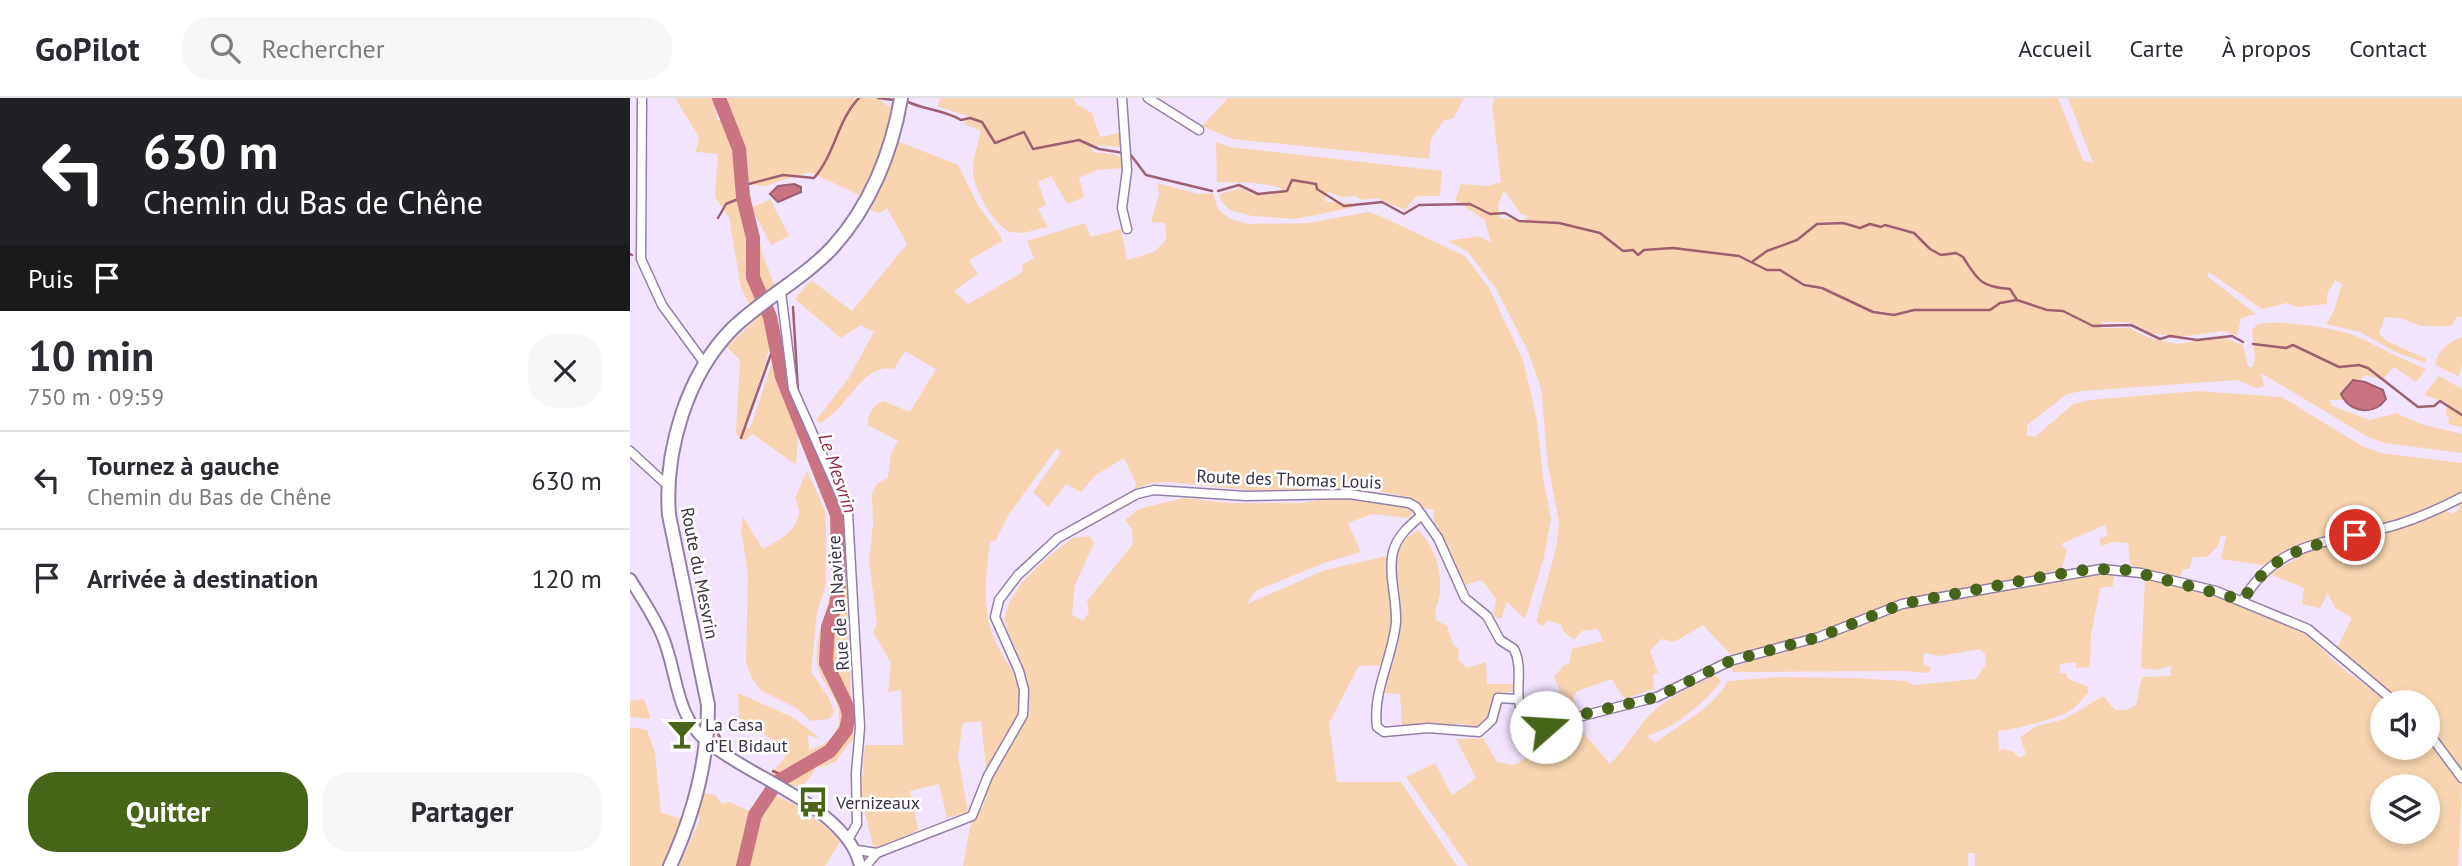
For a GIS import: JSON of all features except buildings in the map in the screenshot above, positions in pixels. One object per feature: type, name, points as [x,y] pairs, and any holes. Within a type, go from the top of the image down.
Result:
[{"type":"main road","name":"Route du Mesvrin","points":[[670,866],[689,822],[707,742],[708,705],[669,515],[667,485],[675,440],[705,364],[734,327],[777,295],[833,246],[863,206],[893,137],[901,98]]},
{"type":"street","points":[[642,98],[641,259],[662,305],[705,364]]},
{"type":"street","points":[[1122,98],[1127,153],[1127,181],[1122,208],[1128,229]]},
{"type":"street","points":[[1148,98],[1199,130]]},
{"type":"street","name":"Rue de la Navière","points":[[777,295],[793,389],[848,513],[860,727],[856,774],[857,824],[849,838]]},
{"type":"street","points":[[630,451],[667,485]]},
{"type":"street","name":"Route des Thomas Louis","points":[[857,850],[877,853],[966,819],[977,807],[988,776],[1023,715],[1019,671],[995,617],[999,600],[1018,575],[1058,538],[1137,494],[1154,490],[1246,496],[1366,495],[1409,503],[1422,515]]},
{"type":"street","points":[[2243,600],[2260,574],[2283,557],[2401,523],[2462,497]]},
{"type":"street","points":[[1516,699],[1498,698],[1492,720],[1479,733],[1428,729],[1384,732],[1377,727],[1378,696],[1391,652],[1396,620],[1393,552],[1403,533],[1422,515],[1438,538],[1465,598],[1487,616],[1500,640],[1514,649],[1521,673],[1516,699],[1526,719],[1546,727],[1588,713],[1657,697],[1730,661],[1819,637],[1902,604],[2091,569],[2141,573],[2243,600],[2316,634],[2380,690]]},
{"type":"street","points":[[630,579],[661,632],[682,712],[707,742],[840,828],[857,850],[863,866],[877,853]]},
{"type":"street","points":[[2440,748],[2462,778]]},
{"type":"shaded area","points":[[675,98],[714,98],[717,120],[734,123],[726,98],[876,98],[893,109],[886,139],[861,196],[810,172],[764,186],[749,184],[752,208],[770,199],[789,236],[771,245],[753,211],[763,256],[775,286],[750,306],[741,288],[729,217],[715,197],[718,154],[696,152],[699,137]]},
{"type":"shaded area","points":[[941,98],[1073,98],[1076,104],[1092,113],[1100,137],[1119,133],[1121,147],[1091,145],[1093,152],[1114,154],[1122,158],[1123,168],[1097,170],[1079,178],[1084,197],[1067,204],[1051,176],[1038,182],[1046,205],[1038,209],[1048,227],[1011,232],[992,216],[975,181],[973,163],[981,131],[964,124],[969,117],[937,106]]},
{"type":"shaded area","points":[[1228,98],[1464,98],[1453,119],[1444,120],[1431,139],[1429,159],[1232,139],[1202,126]]},
{"type":"shaded area","points":[[1495,98],[2058,98],[2083,160],[2093,163],[2068,98],[2462,98],[2462,317],[2457,316],[2451,326],[2421,326],[2400,318],[2385,317],[2379,334],[2387,341],[2426,359],[2426,363],[2397,353],[2360,332],[2326,324],[2334,311],[2342,284],[2335,280],[2327,295],[2327,304],[2297,307],[2287,303],[2262,309],[2209,272],[2207,276],[2256,314],[2241,318],[2237,336],[2223,331],[2178,337],[2152,333],[2130,322],[2102,322],[2102,328],[2129,328],[2150,338],[2178,344],[2222,337],[2243,345],[2248,366],[2252,368],[2255,358],[2252,331],[2257,324],[2293,324],[2348,333],[2426,369],[2416,382],[2394,367],[2382,380],[2366,375],[2358,381],[2353,380],[2341,394],[2344,400],[2329,400],[2332,406],[2370,420],[2396,413],[2421,424],[2462,434],[2462,453],[2384,443],[2366,436],[2261,373],[2264,386],[2257,388],[2237,380],[2067,394],[2027,425],[2027,435],[2035,437],[2073,404],[2089,400],[2197,391],[2282,397],[2362,446],[2381,453],[2462,463],[2462,493],[2401,521],[2299,545],[2263,565],[2221,559],[2226,536],[2220,536],[2218,546],[2207,557],[2193,557],[2189,569],[2183,569],[2179,578],[2130,565],[2128,543],[2113,542],[2101,546],[2099,539],[2108,535],[2105,525],[2061,544],[2067,551],[2061,570],[1909,599],[1805,638],[1732,656],[1703,625],[1674,642],[1661,639],[1650,651],[1658,673],[1653,675],[1654,689],[1624,699],[1612,679],[1577,691],[1573,698],[1578,710],[1552,721],[1541,721],[1536,719],[1558,708],[1559,688],[1554,677],[1564,665],[1569,664],[1572,649],[1603,641],[1598,629],[1582,631],[1574,640],[1564,632],[1561,625],[1548,620],[1543,626],[1536,622],[1556,548],[1559,522],[1548,465],[1541,388],[1527,349],[1495,287],[1468,252],[1448,241],[1479,236],[1491,243],[1485,220],[1455,200],[1461,184],[1488,186],[1501,182],[1492,106]],"holes":[[[1504,190],[1521,214],[1528,216],[1525,221],[1500,218],[1498,205]]]},
{"type":"shaded area","points":[[897,141],[958,165],[979,207],[1001,236],[1002,241],[969,260],[978,274],[954,291],[968,304],[1023,272],[1022,265],[1034,258],[1027,241],[1085,223],[1091,237],[1121,229],[1127,260],[1154,252],[1166,240],[1165,223],[1151,222],[1159,194],[1157,183],[1198,194],[1213,193],[1218,209],[1230,219],[1249,224],[1309,223],[1368,212],[1465,256],[1489,288],[1523,360],[1537,421],[1543,478],[1551,519],[1544,557],[1525,619],[1507,602],[1501,619],[1493,616],[1496,599],[1482,580],[1465,585],[1433,521],[1434,510],[1422,508],[1407,497],[1362,488],[1249,490],[1169,482],[1151,483],[1134,490],[1136,483],[1124,458],[1096,475],[1081,492],[1066,484],[1048,507],[1033,492],[1061,453],[1057,448],[1009,514],[996,540],[990,542],[986,577],[987,610],[994,639],[1015,676],[1019,689],[1018,713],[1013,725],[986,769],[981,721],[963,723],[958,756],[968,812],[947,818],[939,784],[910,791],[918,829],[910,836],[874,850],[861,795],[865,745],[903,745],[901,690],[888,692],[891,663],[873,632],[877,624],[869,561],[873,524],[872,494],[877,484],[888,477],[891,454],[898,441],[868,425],[868,421],[871,410],[883,401],[910,412],[936,369],[905,351],[894,369],[883,369],[864,379],[839,408],[820,423],[816,420],[848,379],[874,332],[861,325],[841,338],[795,299],[811,280],[852,311],[907,244],[887,208],[880,213],[870,210],[885,180]]},
{"type":"shaded area","points":[[1216,142],[1230,147],[1442,171],[1440,196],[1417,196],[1405,210],[1377,198],[1361,200],[1355,196],[1342,197],[1327,192],[1325,200],[1328,202],[1351,203],[1354,207],[1296,219],[1252,216],[1230,210],[1221,201],[1219,194],[1240,188],[1252,194],[1284,191],[1262,184],[1217,182]]},
{"type":"shaded area","points":[[794,184],[801,187],[801,192],[778,202],[770,194],[778,186]]},
{"type":"shaded area","points":[[761,314],[767,317],[772,341],[745,426],[750,429],[776,351],[775,374],[798,436],[796,465],[753,434],[744,441],[736,434],[740,360],[727,347]]},
{"type":"shaded area","points":[[2462,337],[2462,366],[2458,376],[2435,365],[2444,348]]},
{"type":"shaded area","points":[[2439,376],[2462,389],[2462,427],[2448,424],[2449,416],[2445,415],[2448,403],[2424,395]]},
{"type":"shaded area","points":[[2353,380],[2383,390],[2386,399],[2369,410],[2350,405],[2341,394]]},
{"type":"shaded area","points":[[807,470],[825,511],[826,529],[826,583],[817,613],[811,672],[829,698],[834,712],[829,719],[811,721],[796,708],[760,690],[746,663],[748,574],[741,529],[743,517],[763,549],[785,536],[799,516],[795,499]]},
{"type":"shaded area","points":[[1183,498],[1230,503],[1302,503],[1334,498],[1402,506],[1413,511],[1409,518],[1372,514],[1348,523],[1361,552],[1324,563],[1255,591],[1247,604],[1325,570],[1387,556],[1393,617],[1384,665],[1359,666],[1329,723],[1337,782],[1401,782],[1457,866],[963,866],[970,827],[984,804],[989,780],[1029,714],[1028,681],[1004,620],[1009,603],[1022,582],[1049,556],[1073,538],[1089,536],[1094,543],[1075,585],[1072,615],[1083,621],[1089,612],[1087,601],[1133,544],[1132,529],[1125,520],[1139,509]]},
{"type":"shaded area","points":[[2462,502],[2462,770],[2440,742],[2440,690],[2387,690],[2337,647],[2352,618],[2335,608],[2328,593],[2320,608],[2302,604],[2304,588],[2270,574],[2307,552],[2444,510],[2453,514],[2460,508],[2455,505]]},
{"type":"shaded area","points":[[832,519],[836,571],[834,603],[828,615],[824,656],[825,668],[841,699],[845,722],[826,749],[777,777],[770,774],[785,758],[783,747],[739,718],[738,693],[794,718],[821,739],[808,735],[809,750],[826,742],[835,733],[839,718],[836,701],[819,672],[817,663],[819,635],[831,589]]},
{"type":"shaded area","points":[[1418,530],[1433,550],[1438,567],[1440,593],[1436,620],[1447,626],[1453,645],[1459,648],[1458,659],[1467,668],[1486,662],[1487,684],[1513,684],[1512,692],[1495,693],[1488,717],[1477,727],[1461,724],[1402,726],[1400,694],[1384,693],[1401,624],[1397,560],[1407,539]]},
{"type":"shaded area","points":[[842,566],[846,570],[851,701],[829,663],[831,624],[840,600]]},
{"type":"shaded area","points":[[2114,573],[2113,586],[2100,588],[2091,635],[2090,667],[2076,668],[2076,662],[2060,664],[2060,673],[2066,673],[2068,679],[2087,686],[2088,693],[2063,715],[1998,731],[1999,752],[2002,749],[2012,751],[2020,758],[2026,754],[2020,737],[2037,726],[2065,719],[2103,696],[2115,710],[2127,710],[2136,705],[2142,677],[2171,676],[2171,666],[2155,670],[2141,668],[2145,579],[2238,602],[2306,634],[2343,669],[2372,690],[2370,690],[2370,760],[2440,760],[2440,754],[2462,785],[2458,866],[1975,866],[1975,853],[1968,853],[1968,866],[1468,866],[1406,777],[1435,763],[1452,795],[1476,778],[1456,739],[1483,738],[1497,762],[1514,765],[1540,750],[1529,727],[1545,736],[1577,725],[1610,764],[1645,720],[1660,706],[1715,675],[1721,681],[1697,706],[1677,722],[1646,736],[1655,743],[1705,708],[1728,681],[1780,677],[1853,678],[1906,681],[1914,685],[1976,679],[1986,664],[1985,654],[1980,649],[1940,656],[1924,653],[1923,663],[1931,668],[1929,673],[1733,672],[1731,667],[1813,643],[1912,606],[2086,574]]},
{"type":"shaded area","points":[[644,699],[651,719],[630,717],[630,701]]},
{"type":"shaded area","points":[[630,727],[647,730],[655,753],[661,813],[687,820],[667,866],[630,866]]},
{"type":"shaded area","points":[[853,727],[853,739],[835,762],[816,769],[841,744]]},
{"type":"shaded area","points":[[806,768],[816,769],[801,788],[783,783]]},
{"type":"shaded area","points":[[764,789],[803,809],[841,840],[825,866],[679,866],[700,819],[698,813],[704,793],[715,795],[722,804],[729,802],[751,812]]},
{"type":"waterway","name":"Le Mesvrin","points":[[719,98],[739,149],[743,197],[753,238],[753,277],[770,317],[782,377],[837,515],[839,585],[836,605],[828,627],[826,663],[849,715],[846,730],[830,751],[777,782],[755,815],[743,866]]},
{"type":"waterway","points":[[741,186],[783,175],[814,178],[859,98]]},
{"type":"waterway","points":[[878,98],[894,100]]},
{"type":"waterway","points":[[908,102],[961,120],[970,118],[982,122],[995,143],[1024,132],[1033,149],[1079,140],[1099,149],[1130,154],[1146,175],[1212,191]]},
{"type":"waterway","points":[[1218,191],[1239,185],[1258,194],[1287,191],[1292,180],[1316,184],[1317,189],[1344,206],[1382,202],[1404,214],[1419,205],[1470,204],[1490,214],[1505,213],[1519,221],[1559,223],[1600,233],[1623,251],[1633,250],[1638,255],[1644,250],[1673,248],[1739,256],[1767,270],[1780,270],[1804,285],[1822,288],[1873,312],[1894,315],[1914,310],[1990,310],[2000,303],[2017,300],[2047,310],[2063,311],[2093,326],[2131,325],[2160,339],[2170,336],[2197,340],[2232,336],[2243,342]]},
{"type":"waterway","points":[[718,218],[726,204],[743,197]]},
{"type":"waterway","points":[[1753,261],[1767,251],[1797,240],[1817,224],[1843,223],[1860,228],[1870,224],[1881,227],[1885,225],[1914,233],[1930,249],[1941,255],[1956,253],[1963,257],[1980,280],[1992,286],[2010,289],[2017,300]]},
{"type":"waterway","points":[[793,307],[798,391]]},
{"type":"waterway","points":[[741,438],[776,340]]},
{"type":"waterway","points":[[2253,344],[2286,348],[2293,345],[2339,367],[2359,365],[2368,368],[2418,407],[2434,406],[2440,401],[2462,415]]},
{"type":"waterway","points":[[717,732],[723,743],[734,751]]},
{"type":"waterway","points":[[773,771],[784,776]]},
{"type":"place","name":"La Casa d’El Bidaut","points":[[682,734]]},
{"type":"place","name":"Vernizeaux","points":[[813,802]]},
{"type":"route","points":[[1546,727],[1588,713],[1628,706],[1657,697],[1743,656],[1802,643],[1902,604],[2091,569],[2141,573],[2243,600],[2260,574],[2283,557],[2355,535]]}]
